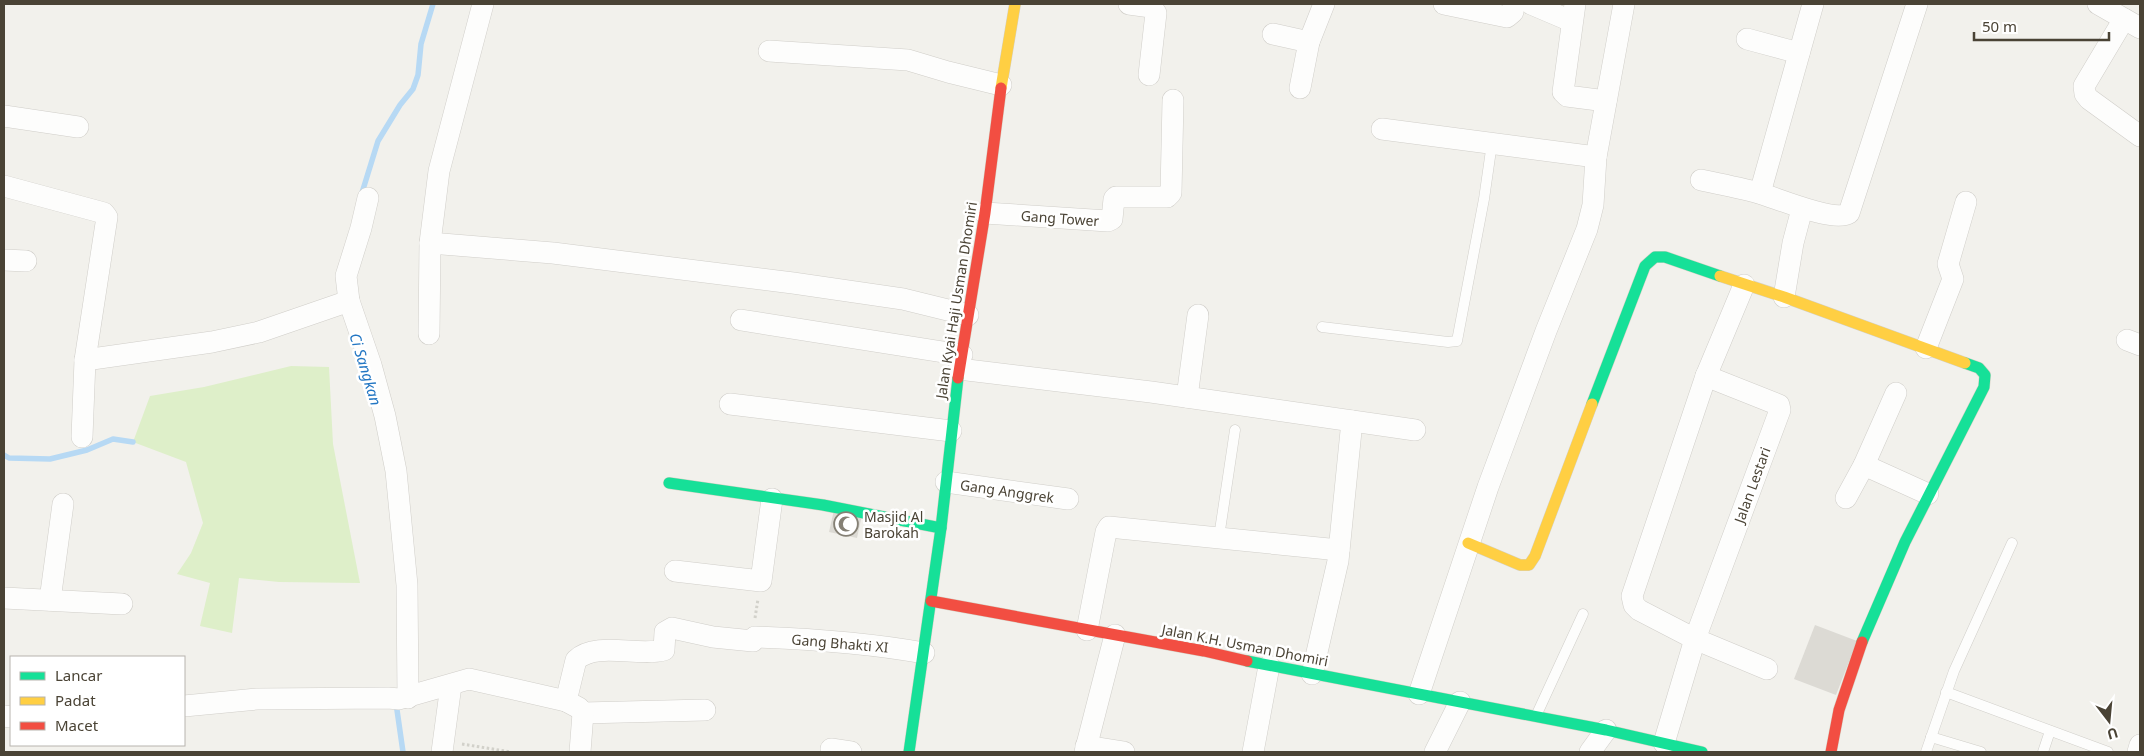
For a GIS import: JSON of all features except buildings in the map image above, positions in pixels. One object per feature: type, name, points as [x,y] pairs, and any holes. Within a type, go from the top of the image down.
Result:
[{"type":"street","points":[[429,334],[430,243],[439,171],[483,4]]},
{"type":"street","name":"Jalan Kyai Haji Usman Dhomiri","points":[[931,601],[961,362],[985,213],[1001,84],[1015,4]]},
{"type":"street","points":[[1129,4],[1151,7],[1156,13],[1149,75]]},
{"type":"street","points":[[1300,88],[1309,42],[1324,4]]},
{"type":"street","points":[[1444,4],[1507,17],[1513,12],[1514,4]]},
{"type":"street","points":[[1531,4],[1573,12],[1563,92],[1567,96],[1606,100]]},
{"type":"street","points":[[1419,694],[1468,543],[1522,395],[1588,229],[1593,205],[1596,157],[1624,4]]},
{"type":"street","points":[[1760,194],[1813,4]]},
{"type":"street","points":[[1701,180],[1760,194],[1802,209],[1839,216],[1849,214],[1917,4]]},
{"type":"street","points":[[2098,4],[2132,23],[2084,86],[2085,94],[2089,99],[2140,136]]},
{"type":"street","points":[[1273,34],[1309,42]]},
{"type":"street","points":[[1747,40],[1799,53]]},
{"type":"street","points":[[768,51],[908,60],[948,72],[1001,84]]},
{"type":"street","name":"Gang Tower","points":[[985,213],[1108,221],[1112,219],[1114,199],[1116,197],[1167,197],[1170,193],[1172,100]]},
{"type":"street","points":[[4,116],[78,127]]},
{"type":"street","points":[[1382,129],[1596,157]]},
{"type":"street","points":[[4,186],[104,213],[107,217],[85,360],[82,437]]},
{"type":"street","points":[[368,198],[346,276],[345,302],[371,365],[385,416],[396,471],[407,584],[398,698]]},
{"type":"street","points":[[1926,348],[1954,279],[1948,264],[1966,202]]},
{"type":"street","points":[[1784,297],[1793,243],[1802,209]]},
{"type":"street","points":[[430,243],[526,250],[793,283],[903,299],[968,315]]},
{"type":"street","points":[[1468,543],[1520,565],[1528,565],[1536,556],[1645,266],[1655,257],[1664,257],[1784,297],[1980,368],[1985,375],[1986,381],[1928,494],[1876,606],[1841,704],[1831,752]]},
{"type":"street","points":[[4,260],[26,260]]},
{"type":"street","points":[[1744,285],[1706,376],[1632,596],[1634,605],[1638,610],[1695,639],[1767,669]]},
{"type":"street","points":[[85,360],[212,342],[259,332],[345,302]]},
{"type":"street","points":[[1188,397],[1198,315]]},
{"type":"street","points":[[741,320],[827,332],[961,362],[1415,430]]},
{"type":"street","name":"Jalan Lestari","points":[[1695,639],[1780,410],[1779,405],[1706,376]]},
{"type":"street","points":[[1846,498],[1864,465],[1896,393]]},
{"type":"street","points":[[730,404],[952,431]]},
{"type":"street","points":[[1312,674],[1339,550],[1352,421]]},
{"type":"street","points":[[1864,465],[1928,494]]},
{"type":"street","name":"Gang Anggrek","points":[[946,482],[1068,499]]},
{"type":"street","points":[[669,483],[823,505],[941,528]]},
{"type":"street","points":[[675,571],[761,581],[772,499]]},
{"type":"street","points":[[50,600],[63,504]]},
{"type":"street","points":[[1088,630],[1106,532],[1109,527],[1339,550]]},
{"type":"street","points":[[4,598],[122,604]]},
{"type":"street","points":[[909,752],[931,601]]},
{"type":"street","name":"Jalan K.H. Usman Dhomiri","points":[[931,601],[1606,730],[1702,752]]},
{"type":"street","name":"Gang Bhakti XI","points":[[566,701],[576,660],[587,652],[664,650],[665,632],[672,628],[737,640],[753,641],[755,637],[850,642],[924,653]]},
{"type":"street","points":[[1114,635],[1086,749],[1124,752]]},
{"type":"street","points":[[1664,743],[1695,639]]},
{"type":"street","points":[[1252,752],[1269,666]]},
{"type":"street","points":[[185,706],[258,699],[398,698],[469,679],[566,701],[584,713],[705,710]]},
{"type":"street","points":[[443,747],[451,685]]},
{"type":"street","points":[[1436,752],[1460,702]]},
{"type":"street","points":[[580,752],[584,713]]},
{"type":"street","points":[[1590,752],[1606,730]]},
{"type":"street","points":[[2138,752],[2140,745]]},
{"type":"lane","points":[[1322,327],[1448,342],[1457,340],[1484,199],[1492,143]]},
{"type":"lane","points":[[1219,537],[1235,430]]},
{"type":"lane","points":[[1926,752],[1946,692],[1962,653],[2012,543]]},
{"type":"lane","points":[[1536,717],[1583,614]]},
{"type":"lane","points":[[1946,692],[2108,752]]},
{"type":"lane","points":[[2043,752],[2050,731]]},
{"type":"lane","points":[[1931,737],[1981,752]]},
{"type":"path","points":[[755,637],[754,623],[761,581]]},
{"type":"path","points":[[443,747],[511,752]]},
{"type":"green space","points":[[291,366],[329,367],[333,444],[360,583],[279,582],[239,578],[232,633],[200,626],[210,583],[177,574],[191,553],[203,523],[186,462],[133,442],[150,396],[204,387]]},
{"type":"waterway","name":"Ci Sangkan","points":[[361,196],[378,141],[400,105],[413,89],[418,75],[421,44],[433,4]]},
{"type":"waterway","points":[[4,455],[9,458],[50,459],[87,450],[113,439],[133,442]]},
{"type":"waterway","name":"Ci Sangkan","points":[[396,703],[403,752]]},
{"type":"traffic: fast","points":[[1592,404],[1645,266],[1655,257],[1665,257],[1720,276]]},
{"type":"traffic: fast","points":[[1862,642],[1905,542],[1984,387],[1985,375],[1979,368],[1965,363]]},
{"type":"traffic: fast","points":[[909,752],[941,528],[958,378]]},
{"type":"traffic: fast","points":[[669,483],[823,505],[941,528]]},
{"type":"traffic: fast","points":[[1247,661],[1606,730],[1702,752]]},
{"type":"traffic: slow","points":[[1001,88],[1015,4]]},
{"type":"traffic: slow","points":[[1720,276],[1784,297],[1965,363]]},
{"type":"traffic: slow","points":[[1468,543],[1520,565],[1529,565],[1535,556],[1592,404]]},
{"type":"traffic: jam","points":[[958,378],[985,213],[1001,88]]},
{"type":"traffic: jam","points":[[931,601],[1204,651],[1247,661]]},
{"type":"traffic: jam","points":[[1831,752],[1839,710],[1862,642]]},
{"type":"place","name":"Masjid Al Barokah","points":[[846,524]]}]
